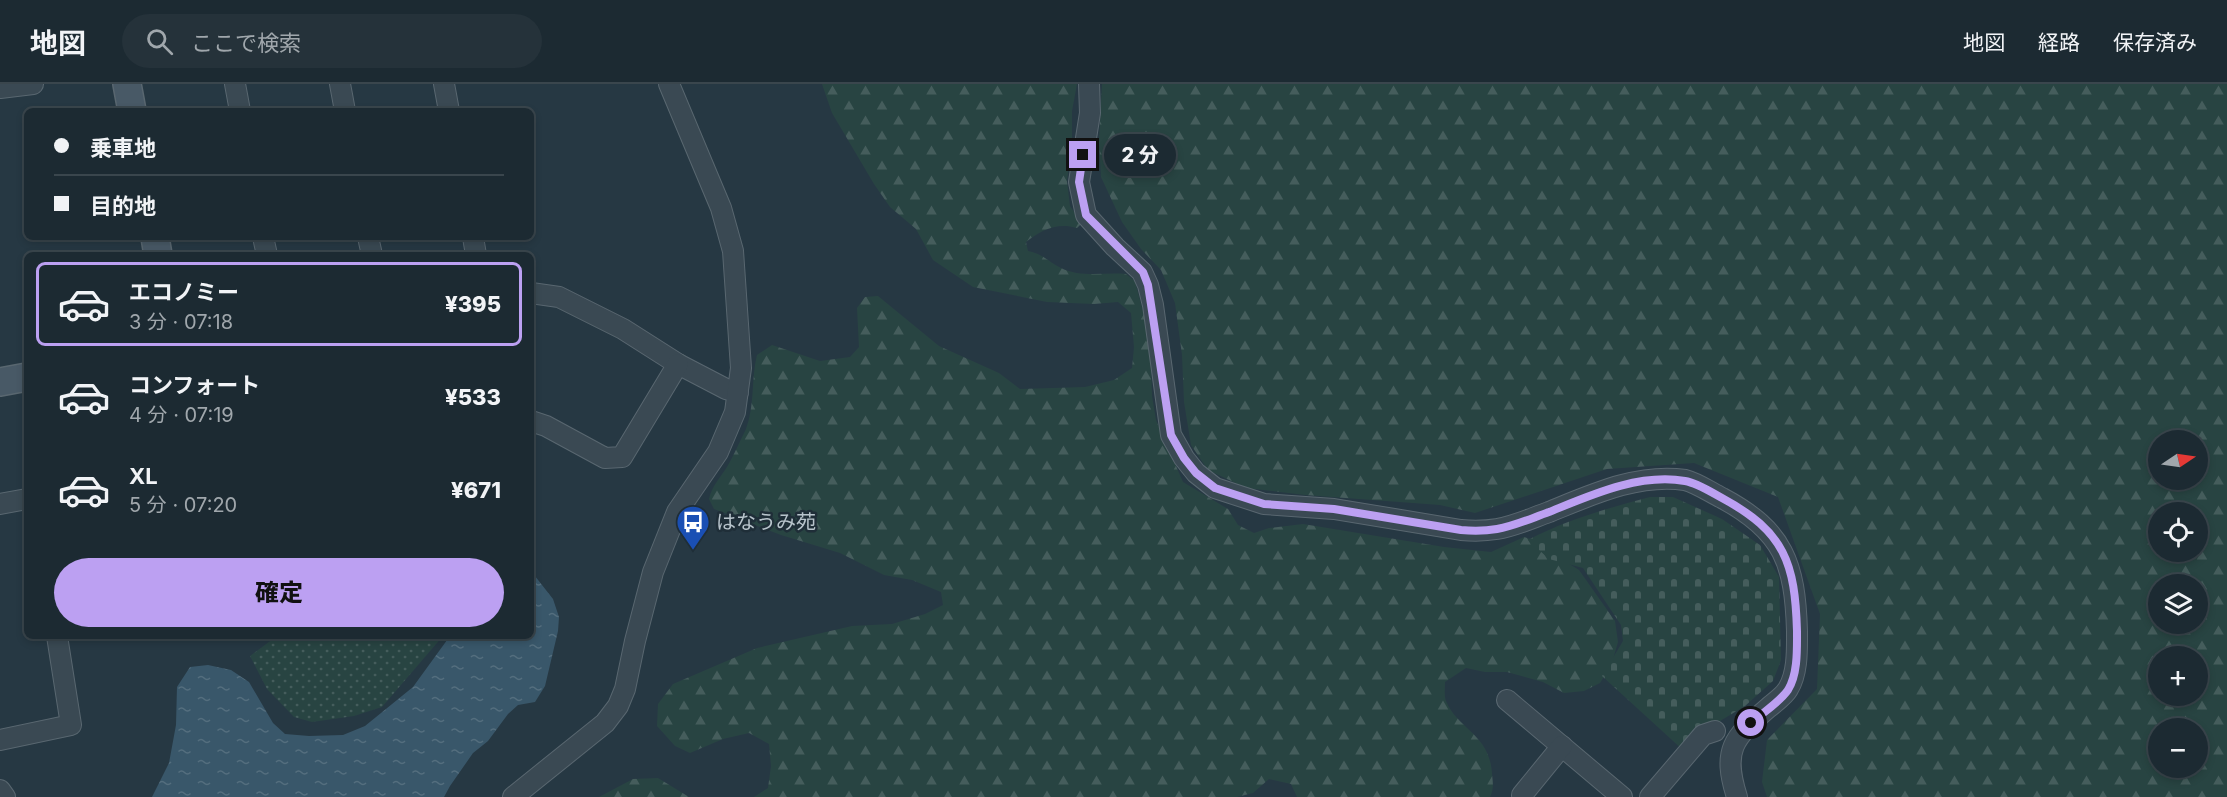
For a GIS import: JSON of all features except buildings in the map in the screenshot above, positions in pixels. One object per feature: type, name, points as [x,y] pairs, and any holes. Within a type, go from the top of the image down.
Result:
[{"type":"street","points":[[128,84],[132,108]]},
{"type":"street","points":[[235,84],[239,108]]},
{"type":"street","points":[[340,84],[344,108]]},
{"type":"street","points":[[444,84],[448,108]]},
{"type":"street","points":[[513,797],[605,723],[618,706],[625,689],[653,572],[676,512],[718,452],[735,412],[741,368],[733,251],[721,208],[669,84]]},
{"type":"street","points":[[1089,84],[1090,113],[1079,182],[1086,215],[1143,272],[1153,305],[1171,435],[1196,473],[1215,488],[1264,504],[1334,509],[1479,531],[1498,529],[1523,522],[1602,491],[1624,485],[1652,479],[1687,481],[1732,503],[1761,524],[1773,536],[1785,555],[1796,595],[1796,664],[1788,689],[1741,733],[1732,749],[1730,765],[1737,797]]},
{"type":"street","points":[[0,88],[25,85]]},
{"type":"street","points":[[534,293],[559,297],[623,329],[678,364],[726,389],[738,392]]},
{"type":"street","points":[[534,422],[546,426],[605,458],[622,458],[678,364]]},
{"type":"street","points":[[0,382],[24,378]]},
{"type":"street","points":[[0,504],[24,500]]},
{"type":"street","points":[[0,740],[72,724],[58,639]]},
{"type":"street","points":[[1507,700],[1622,797]]},
{"type":"street","points":[[1650,797],[1703,735],[1714,731]]},
{"type":"street","points":[[1522,795],[1562,746]]},
{"type":"street","points":[[0,790],[5,797]]},
{"type":"green space","points":[[822,84],[1077,84],[1072,111],[1072,142],[1067,181],[1070,206],[1082,223],[1077,228],[1056,227],[1037,234],[1026,242],[1028,251],[1069,271],[1085,274],[1126,274],[1135,281],[1147,327],[1156,420],[1183,482],[1228,509],[1238,525],[1254,533],[1269,528],[1303,524],[1444,547],[1491,552],[1524,537],[1537,541],[1579,570],[1615,621],[1618,642],[1611,666],[1600,683],[1584,691],[1564,693],[1543,682],[1507,672],[1485,672],[1466,668],[1445,682],[1445,699],[1451,711],[1486,750],[1492,774],[1493,786],[1490,797],[1297,797],[1291,784],[1269,779],[1253,793],[1237,797],[754,797],[768,788],[771,766],[769,744],[749,733],[723,739],[690,753],[675,746],[657,726],[658,704],[673,684],[757,648],[852,626],[892,624],[925,614],[943,605],[941,592],[912,580],[884,575],[840,553],[781,535],[714,509],[709,499],[710,494],[732,458],[749,420],[757,355],[772,345],[820,361],[850,357],[859,347],[857,308],[865,297],[878,296],[939,346],[999,373],[1020,389],[1085,387],[1114,380],[1132,368],[1134,347],[1131,313],[1118,302],[1094,304],[1047,302],[973,287],[933,260],[916,229],[890,207],[874,184],[832,113]]},
{"type":"green space","points":[[1102,84],[2227,84],[2227,797],[1767,797],[1762,782],[1767,740],[1817,689],[1820,614],[1778,497],[1694,463],[1607,469],[1475,513],[1440,505],[1305,495],[1246,488],[1208,470],[1191,445],[1184,402],[1182,355],[1175,303],[1161,270],[1141,249],[1122,222],[1101,177],[1099,140]]},
{"type":"green space","points":[[1650,497],[1673,497],[1722,519],[1760,545],[1779,577],[1781,660],[1773,681],[1745,706],[1720,721],[1684,751],[1602,676],[1623,641],[1621,625],[1583,568],[1549,559],[1528,540],[1603,510]]},
{"type":"green space","points":[[273,639],[440,639],[382,707],[354,716],[312,722],[294,717],[267,689],[250,656]]},
{"type":"green space","points":[[658,778],[689,797],[599,797],[633,779]]},
{"type":"water","points":[[534,575],[553,599],[559,617],[558,631],[545,686],[535,702],[518,705],[508,714],[488,741],[473,753],[444,797],[152,797],[169,763],[176,725],[177,687],[190,667],[208,665],[231,670],[249,682],[273,723],[285,734],[343,735],[365,726],[413,687],[448,639],[534,639]]},
{"type":"place","name":"はなうみ苑","points":[[693,551]]},
{"type":"route","points":[[1083,155],[1079,182],[1086,215],[1143,272],[1148,285],[1153,305],[1171,435],[1196,473],[1215,488],[1264,504],[1334,509],[1479,531],[1498,529],[1523,522],[1602,491],[1652,479],[1687,481],[1705,489],[1732,503],[1761,524],[1773,536],[1785,555],[1796,595],[1796,664],[1792,678],[1788,689],[1751,723]]}]
